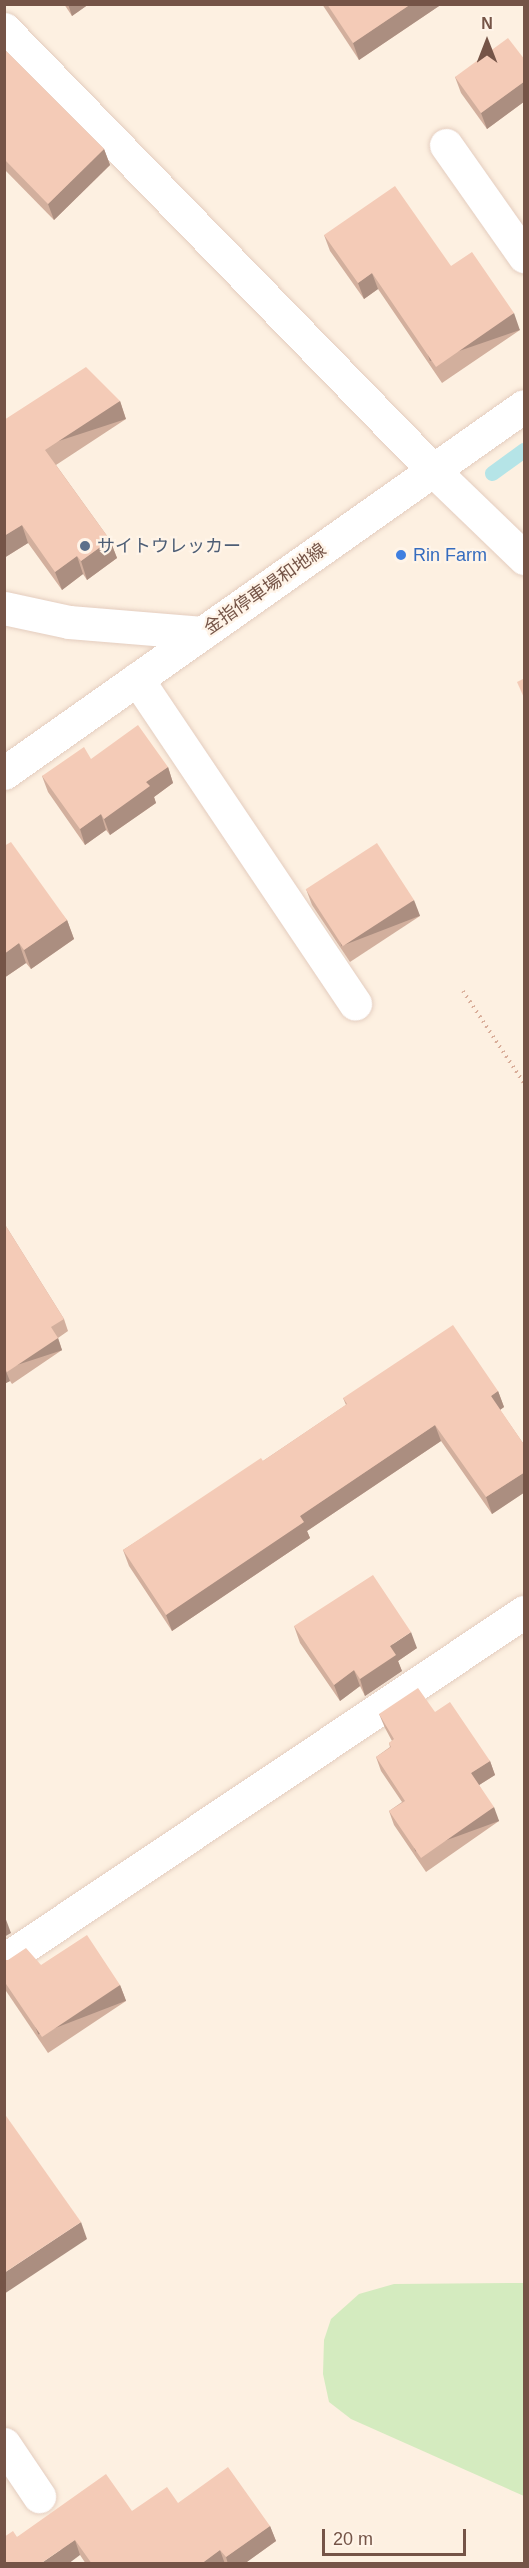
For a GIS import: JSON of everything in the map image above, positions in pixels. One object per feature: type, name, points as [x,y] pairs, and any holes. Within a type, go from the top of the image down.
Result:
[{"type":"street","points":[[4,29],[433,471],[525,558]]},
{"type":"street","points":[[446,145],[525,256]]},
{"type":"street","name":"金指停車場和地線","points":[[4,773],[525,406]]},
{"type":"street","points":[[4,608],[69,622],[203,633]]},
{"type":"street","points":[[137,679],[356,1003]]},
{"type":"street","points":[[4,1960],[525,1612]]},
{"type":"street","points":[[4,2444],[39,2496]]},
{"type":"path","points":[[463,991],[525,1083]]},
{"type":"green space","points":[[524,2283],[524,2496],[351,2419],[329,2402],[323,2374],[324,2340],[331,2319],[359,2294],[394,2284]]},
{"type":"building","points":[[327,4],[411,4],[353,43]]},
{"type":"building","points":[[508,38],[525,60],[525,81],[481,113],[455,77]]},
{"type":"building","points":[[4,49],[104,149],[48,204],[4,159]]},
{"type":"building","points":[[395,186],[451,266],[472,252],[514,313],[436,367],[372,273],[358,283],[324,235]]},
{"type":"building","points":[[86,367],[120,401],[45,450],[110,540],[81,561],[77,556],[55,572],[22,525],[4,536],[4,420]]},
{"type":"building","points":[[525,678],[525,700],[517,682]]},
{"type":"building","points":[[138,725],[168,767],[146,782],[150,786],[104,819],[101,814],[80,829],[42,776],[84,747],[91,759]]},
{"type":"building","points":[[11,842],[67,920],[24,950],[19,943],[4,954],[4,846]]},
{"type":"building","points":[[377,843],[414,900],[343,946],[306,889]]},
{"type":"building","points":[[4,1223],[64,1319],[51,1327],[58,1338],[7,1372],[4,1369]]},
{"type":"building","points":[[453,1325],[498,1391],[491,1396],[525,1446],[525,1472],[486,1497],[435,1425],[300,1516],[304,1522],[166,1615],[123,1550],[261,1458],[263,1461],[347,1404],[343,1398]]},
{"type":"building","points":[[373,1575],[411,1632],[390,1646],[396,1655],[360,1679],[354,1670],[334,1685],[294,1626]]},
{"type":"building","points":[[418,1688],[435,1712],[450,1702],[490,1761],[471,1773],[494,1807],[421,1858],[389,1811],[405,1801],[376,1757],[391,1747],[389,1743],[394,1739],[379,1714]]},
{"type":"building","points":[[87,1935],[120,1985],[42,2037],[4,1981],[4,1960],[8,1960],[26,1948],[41,1965]]},
{"type":"building","points":[[4,2113],[81,2222],[4,2273]]},
{"type":"building","points":[[228,2467],[270,2526],[226,2557],[220,2550],[201,2564],[92,2564],[75,2540],[40,2564],[4,2564],[4,2537],[13,2531],[17,2537],[106,2474],[132,2511],[167,2487],[178,2503]]},
{"type":"waterway","points":[[492,473],[524,450]]},
{"type":"place","name":"サイトウレッカー","points":[[85,546]]},
{"type":"place","name":"Rin Farm","points":[[401,555]]}]
